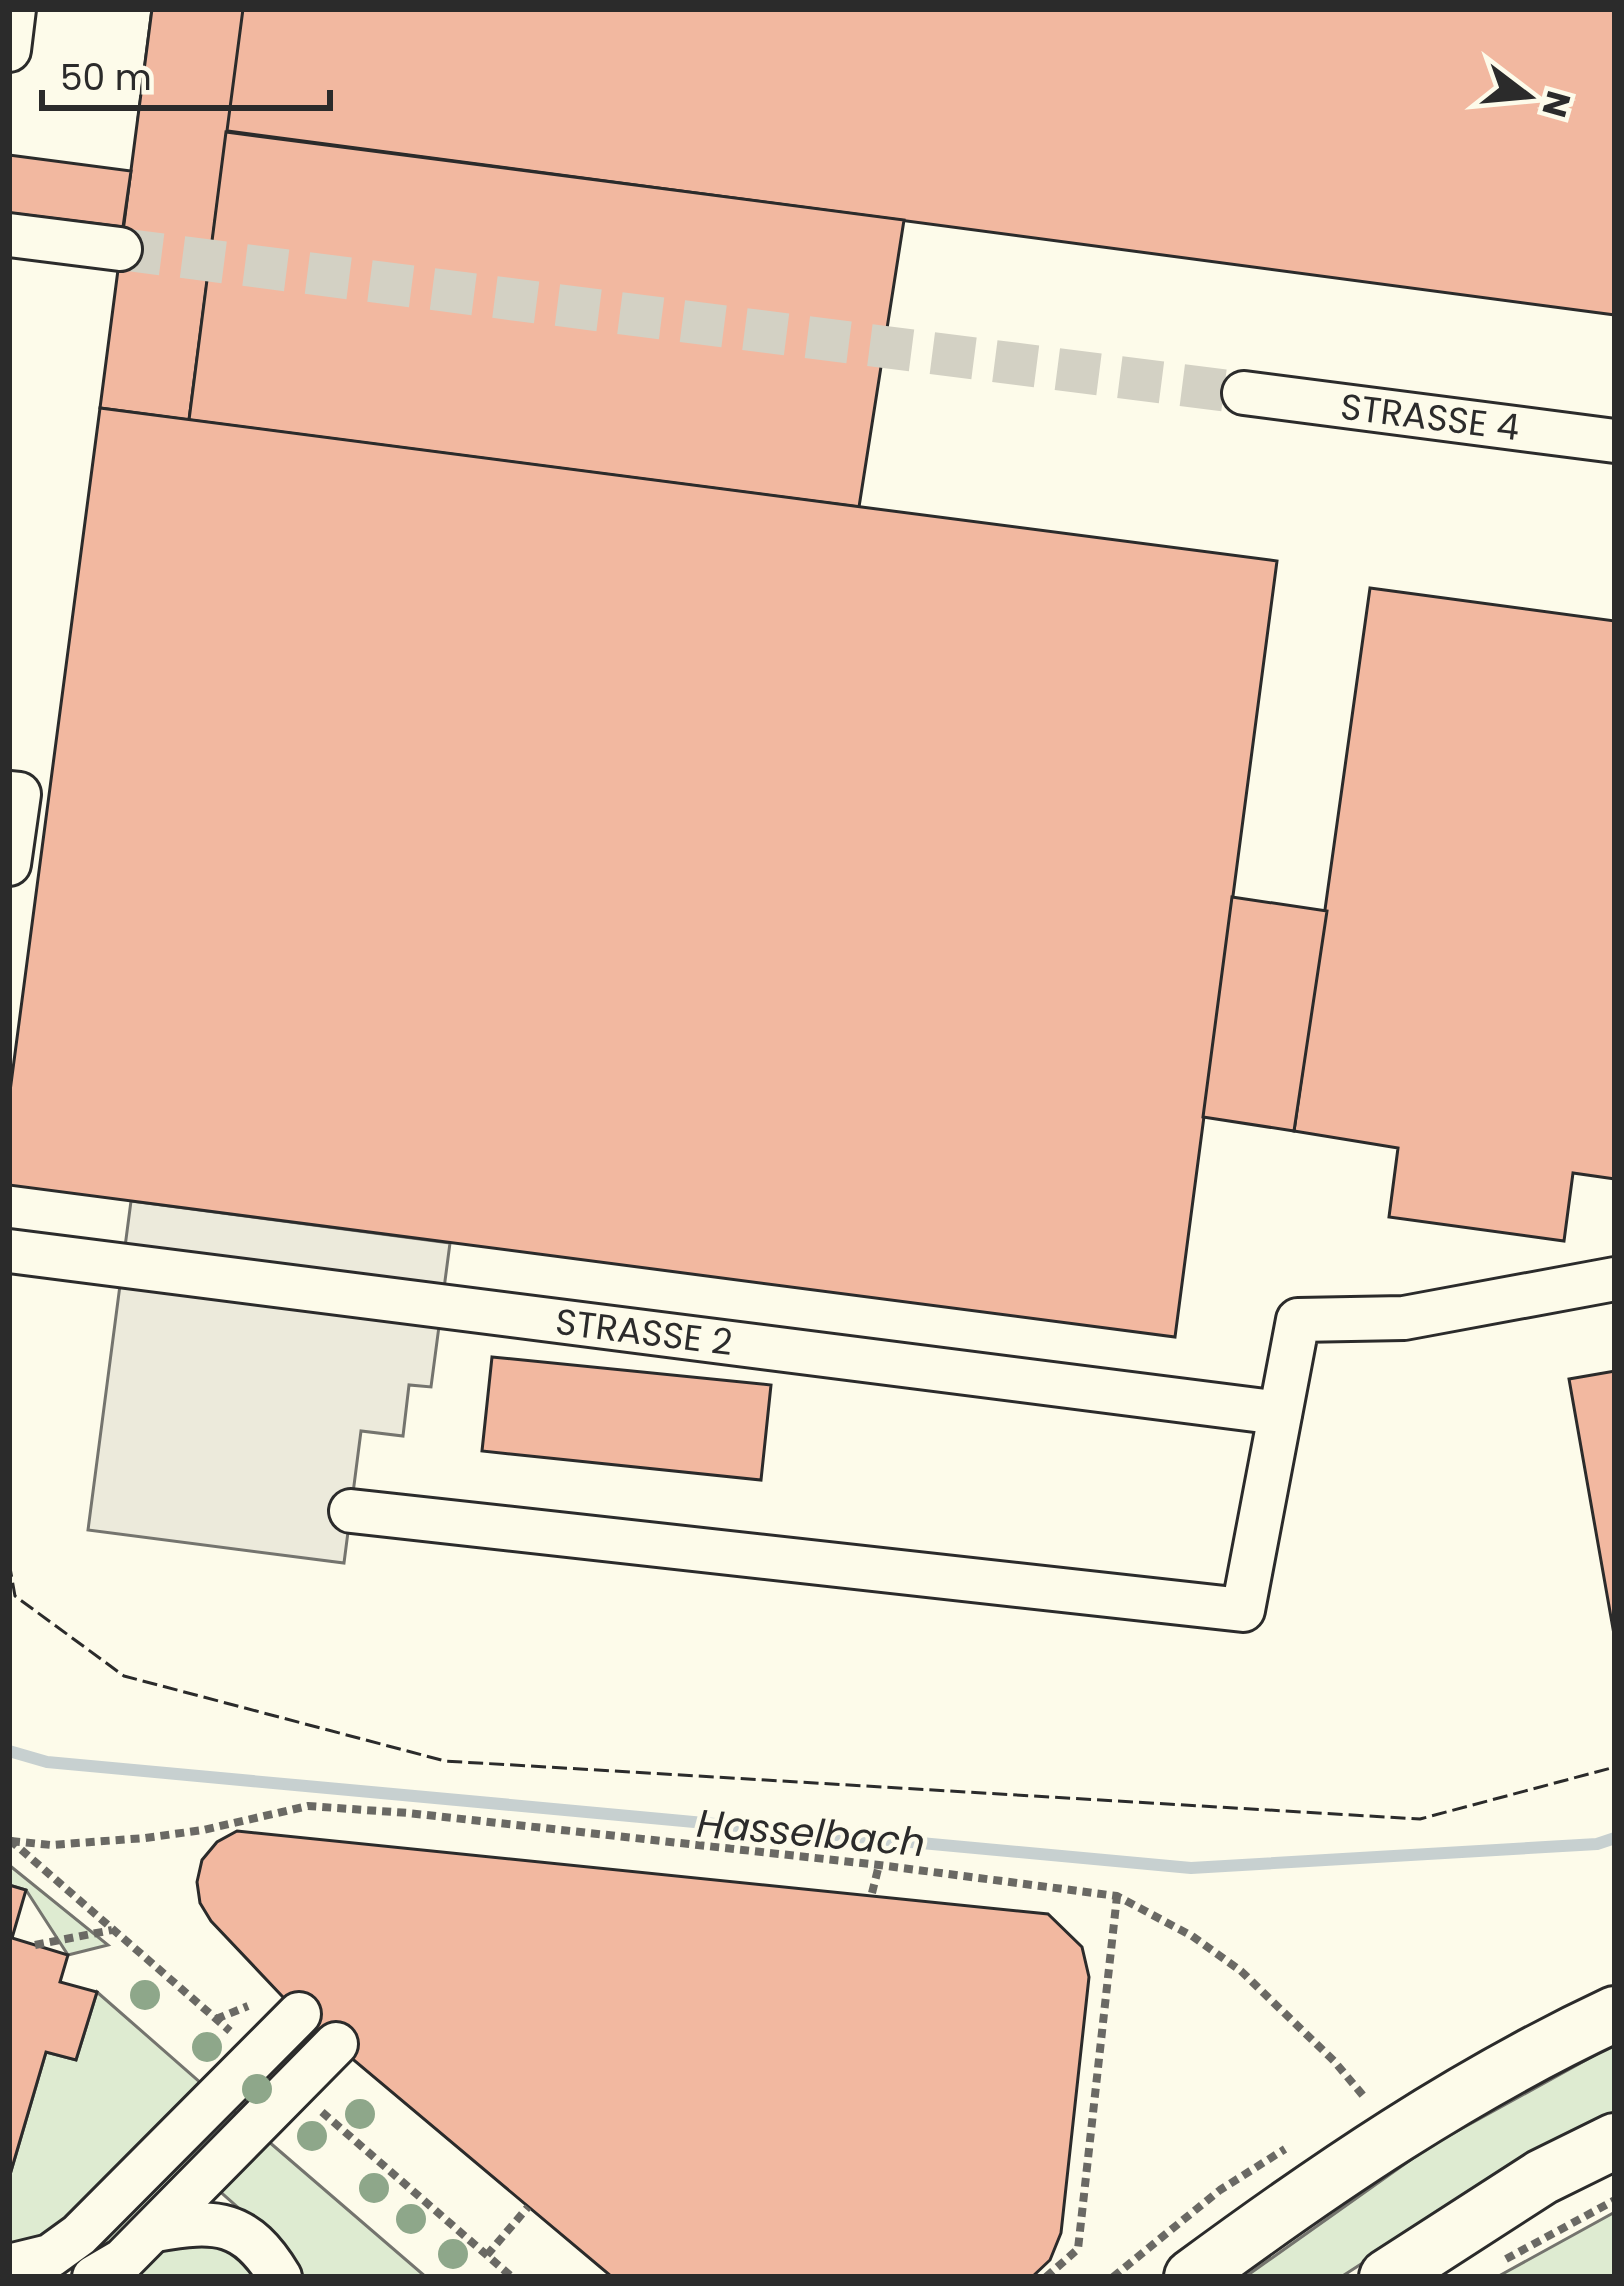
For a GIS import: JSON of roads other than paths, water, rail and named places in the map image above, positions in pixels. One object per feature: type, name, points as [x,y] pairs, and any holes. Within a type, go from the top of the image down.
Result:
[{"type":"main road","points":[[1192,2277],[1293,2202],[1423,2116],[1615,2014]]},
{"type":"main road","points":[[1388,2277],[1542,2177],[1615,2141]]},
{"type":"street","points":[[9,50],[14,9]]},
{"type":"street","points":[[9,235],[121,250]]},
{"type":"street","name":"STRASSE 4","points":[[1244,393],[1615,441]]},
{"type":"street","points":[[9,793],[19,794],[9,864]]},
{"type":"street","name":"STRASSE 2","points":[[9,1251],[1280,1413]]},
{"type":"street","points":[[351,1511],[1243,1610],[1298,1320],[1404,1318],[1615,1279]]},
{"type":"street","points":[[9,2266],[50,2255],[79,2234],[298,2014]]},
{"type":"street","points":[[94,2277],[123,2260],[155,2230],[336,2044]]},
{"type":"street","points":[[155,2230],[194,2222],[230,2226],[257,2243],[277,2274]]},
{"type":"waterway","name":"Hasselbach","points":[[9,1751],[47,1762],[1191,1868],[1597,1844],[1615,1838]]},
{"type":"tunnel","points":[[120,249],[1244,393]]}]
